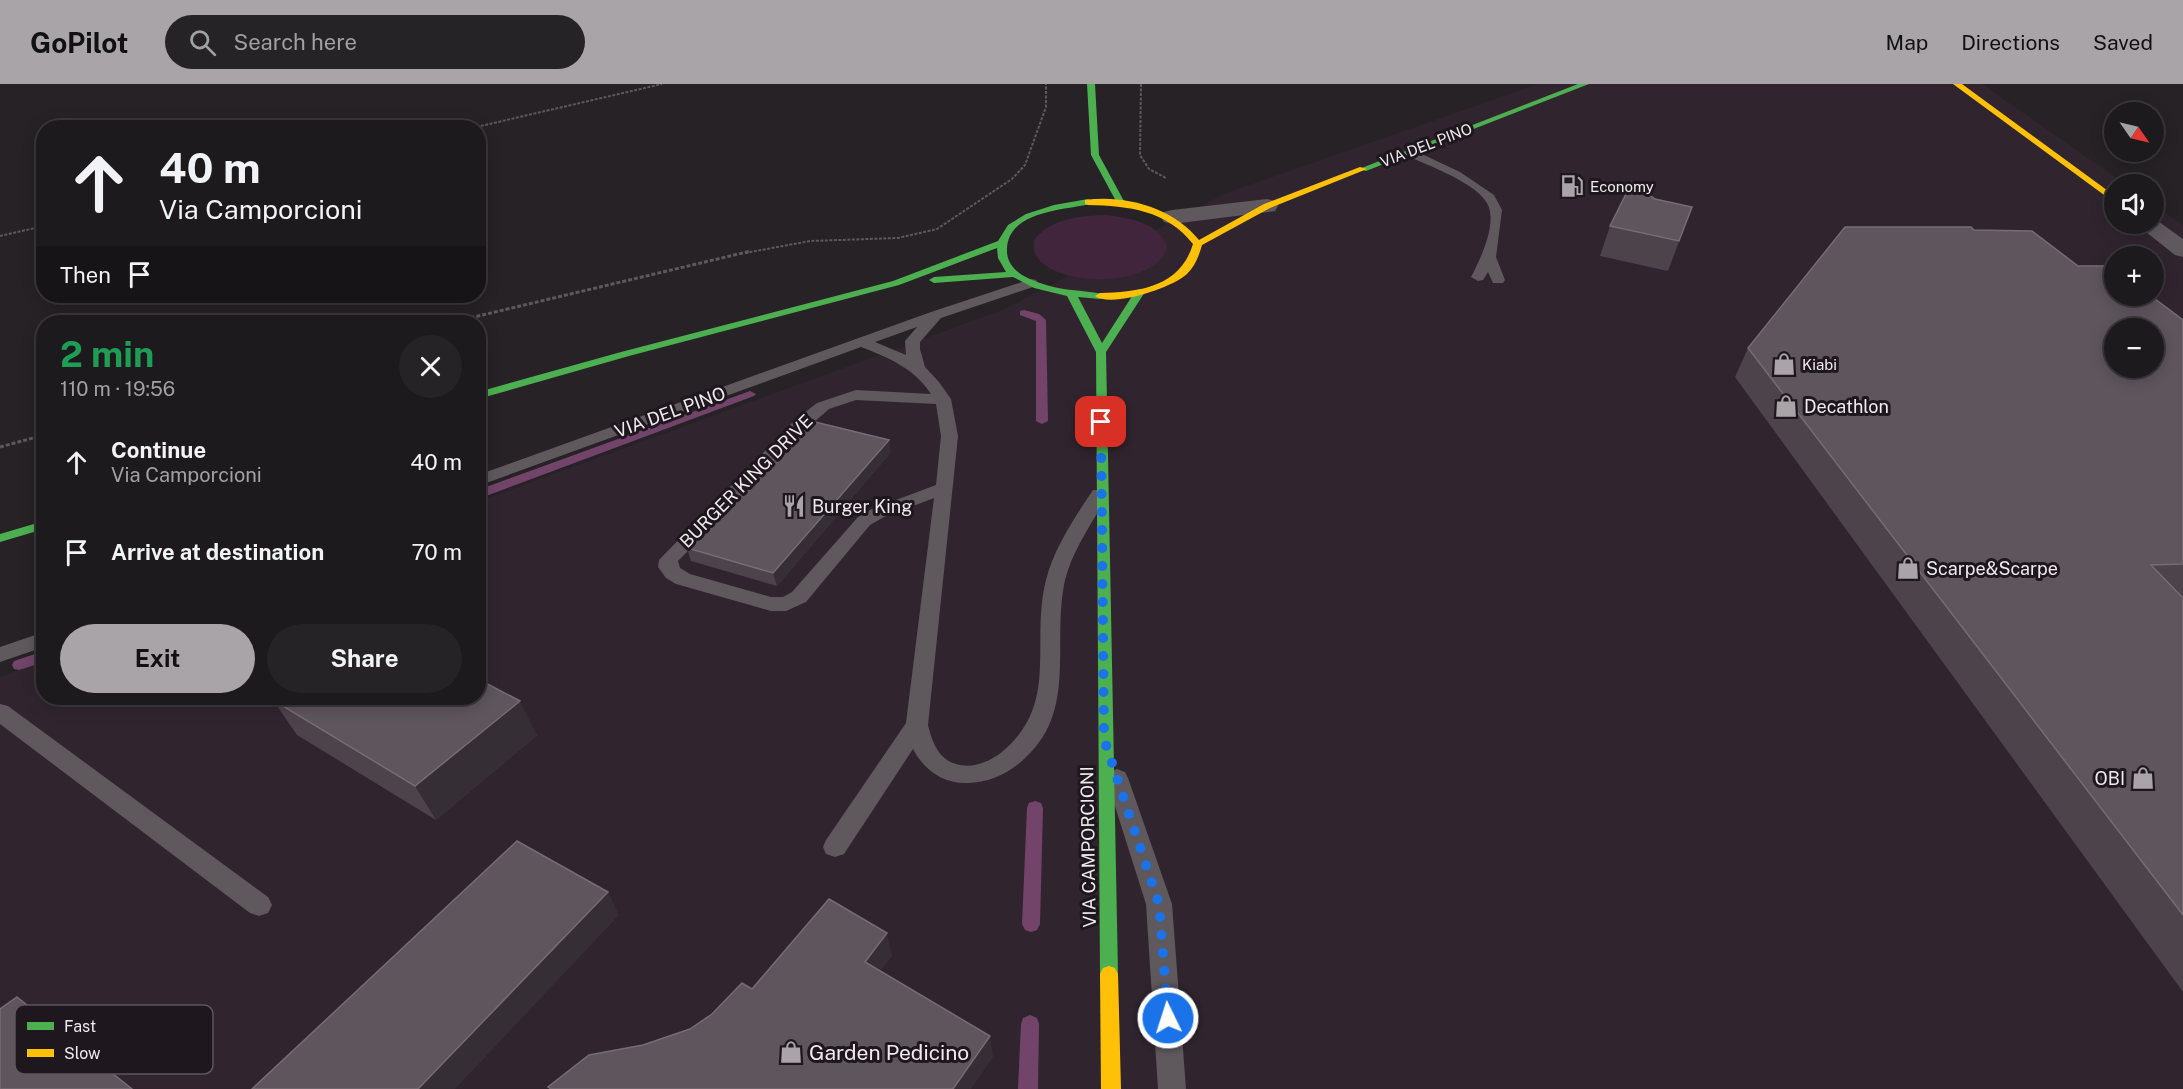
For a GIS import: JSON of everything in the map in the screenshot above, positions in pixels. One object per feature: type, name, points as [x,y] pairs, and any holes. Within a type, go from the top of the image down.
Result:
[{"type":"main road","points":[[1091,84],[1095,155],[1121,203]]},
{"type":"main road","name":"VIA DEL PINO","points":[[1198,244],[1267,206],[1586,84]]},
{"type":"main road","points":[[1957,84],[2104,192]]},
{"type":"main road","points":[[1072,204],[1095,155]]},
{"type":"main road","points":[[1121,203],[1149,208],[1172,217],[1184,225],[1198,244],[1194,263],[1186,272],[1166,283],[1140,292],[1106,296],[1071,294],[1031,283],[1016,274],[1003,259],[1001,243],[1004,235],[1019,221],[1043,210],[1072,204],[1121,203]]},
{"type":"main road","points":[[486,394],[625,354],[896,283],[1001,243]]},
{"type":"main road","points":[[896,283],[1016,274]]},
{"type":"main road","points":[[1071,294],[1101,352],[1140,292]]},
{"type":"main road","name":"VIA CAMPORCIONI","points":[[1101,352],[1104,739],[1111,1089]]},
{"type":"main road","points":[[0,538],[36,527]]},
{"type":"street","name":"VIA DEL PINO","points":[[1172,217],[1267,206]]},
{"type":"street","points":[[2161,234],[2183,250]]},
{"type":"lane","points":[[1408,152],[1472,184],[1494,205],[1496,217],[1489,257],[1478,277]]},
{"type":"lane","points":[[1489,257],[1498,280]]},
{"type":"lane","name":"VIA DEL PINO","points":[[486,478],[936,315],[1031,283]]},
{"type":"lane","points":[[916,367],[912,349],[913,341],[936,315]]},
{"type":"lane","points":[[861,342],[916,367],[943,399],[949,413],[951,425],[917,725],[921,745],[935,765],[963,775],[999,766],[1018,754],[1043,719],[1051,687],[1052,595],[1056,577],[1101,491]]},
{"type":"lane","name":"BURGER KING DRIVE","points":[[943,399],[856,395],[823,406],[800,425],[675,553],[669,560],[668,567],[683,579],[771,604],[786,604],[799,597],[864,521],[878,513],[944,488]]},
{"type":"lane","points":[[0,655],[36,642]]},
{"type":"lane","points":[[0,712],[259,905]]},
{"type":"lane","points":[[835,848],[917,725]]},
{"type":"lane","points":[[1104,739],[1159,904],[1172,1089]]},
{"type":"path","points":[[486,125],[662,84]]},
{"type":"path","points":[[482,315],[772,246],[803,241],[893,240],[937,229],[1012,179],[1025,165],[1046,107],[1046,84]]},
{"type":"path","points":[[1141,84],[1140,155],[1149,169],[1168,179]]},
{"type":"path","points":[[0,236],[36,228]]},
{"type":"path","points":[[0,447],[36,437]]},
{"type":"shaded area","points":[[1538,84],[1982,84],[2111,174],[2104,174],[2104,234],[2164,234],[2164,212],[2183,225],[2183,1089],[0,1089],[0,677],[36,664],[36,705],[486,705],[486,498],[1005,309],[1226,193]]},
{"type":"shaded area","points":[[1106,215],[1133,220],[1157,231],[1167,246],[1158,261],[1141,272],[1118,278],[1093,279],[1069,276],[1049,268],[1036,256],[1034,240],[1049,227],[1076,218]]},
{"type":"building","points":[[1632,182],[1655,199],[1692,207],[1679,241],[1610,226]]},
{"type":"building","points":[[1845,227],[1971,227],[1974,230],[2032,231],[2078,266],[2104,266],[2104,306],[2164,306],[2183,320],[2183,564],[2151,565],[2183,598],[2183,915],[1748,348]]},
{"type":"building","name":"Burger King","points":[[811,421],[889,440],[773,573],[687,548]]},
{"type":"building","points":[[486,683],[520,701],[415,786],[281,705],[486,705]]},
{"type":"building","points":[[517,841],[608,892],[418,1089],[252,1089]]},
{"type":"building","points":[[829,899],[887,933],[865,962],[990,1036],[953,1089],[551,1089],[548,1087],[589,1055],[643,1045],[690,1029],[712,1014],[742,983],[752,989]]},
{"type":"building","points":[[17,997],[27,1005],[15,1005],[15,1074],[113,1074],[132,1089],[0,1089],[0,1009]]},
{"type":"waterway","points":[[1024,313],[1041,320],[1042,421]]},
{"type":"waterway","points":[[486,492],[750,394]]},
{"type":"waterway","points":[[19,665],[36,659]]},
{"type":"waterway","points":[[1031,924],[1035,808]]},
{"type":"waterway","points":[[1028,1089],[1030,1024]]},
{"type":"traffic: fast","points":[[1091,84],[1095,155],[1121,203]]},
{"type":"traffic: fast","points":[[1363,169],[1585,84]]},
{"type":"traffic: fast","points":[[1088,202],[1045,210],[1018,222],[1005,236],[1002,244],[1002,258],[1009,270],[1038,286],[1072,294],[1100,296]]},
{"type":"traffic: fast","points":[[486,394],[625,354],[896,283],[1001,243]]},
{"type":"traffic: fast","points":[[934,280],[1016,274]]},
{"type":"traffic: fast","points":[[1101,352],[1140,292]]},
{"type":"traffic: fast","points":[[1071,294],[1101,352],[1109,974]]},
{"type":"traffic: fast","points":[[0,538],[36,527]]},
{"type":"traffic: slow","points":[[1957,84],[2104,192]]},
{"type":"traffic: slow","points":[[1198,244],[1267,206],[1363,169]]},
{"type":"traffic: slow","points":[[1088,202],[1135,206],[1163,214],[1188,231],[1198,244],[1194,259],[1185,270],[1161,286],[1130,294],[1100,296]]},
{"type":"traffic: slow","points":[[1109,974],[1111,1089]]},
{"type":"place","name":"Economy","points":[[1572,186]]},
{"type":"place","name":"Kiabi","points":[[1784,364]]},
{"type":"place","name":"Decathlon","points":[[1786,406]]},
{"type":"place","name":"Burger King","points":[[794,506]]},
{"type":"place","name":"Scarpe&Scarpe","points":[[1908,568]]},
{"type":"place","name":"OBI","points":[[2143,778]]},
{"type":"place","name":"Garden Pedicino","points":[[791,1052]]},
{"type":"route","points":[[1101,422],[1104,739],[1159,904],[1168,1018]]}]
